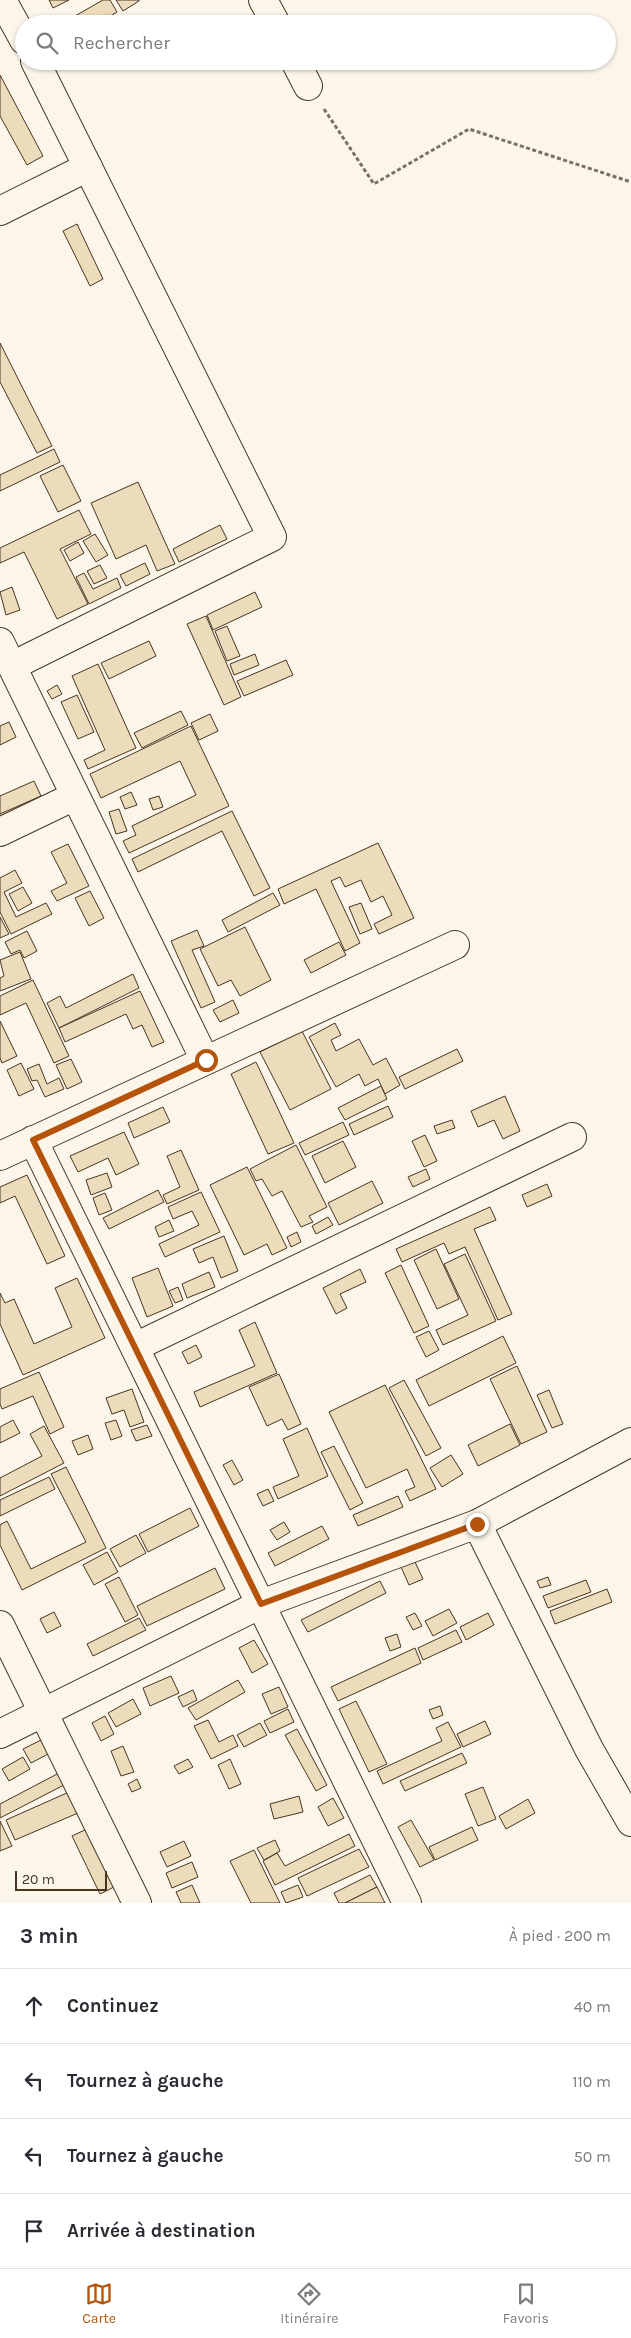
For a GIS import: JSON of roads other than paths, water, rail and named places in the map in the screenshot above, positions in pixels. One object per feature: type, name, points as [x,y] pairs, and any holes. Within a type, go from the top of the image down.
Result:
[{"type":"street","points":[[2,0],[15,24]]},
{"type":"street","points":[[263,0],[271,15]]},
{"type":"street","points":[[12,666],[272,537],[39,70]]},
{"type":"street","points":[[300,70],[308,86]]},
{"type":"street","points":[[0,211],[88,168]]},
{"type":"street","points":[[0,642],[206,1060]]},
{"type":"street","points":[[0,832],[75,796]]},
{"type":"street","points":[[0,1156],[455,945]]},
{"type":"street","points":[[135,1347],[572,1137]]},
{"type":"street","points":[[33,1140],[407,1903]]},
{"type":"street","points":[[0,1734],[261,1604],[477,1524],[631,1442]]},
{"type":"street","points":[[477,1524],[589,1748],[631,1822]]},
{"type":"street","points":[[0,1625],[137,1903]]}]
